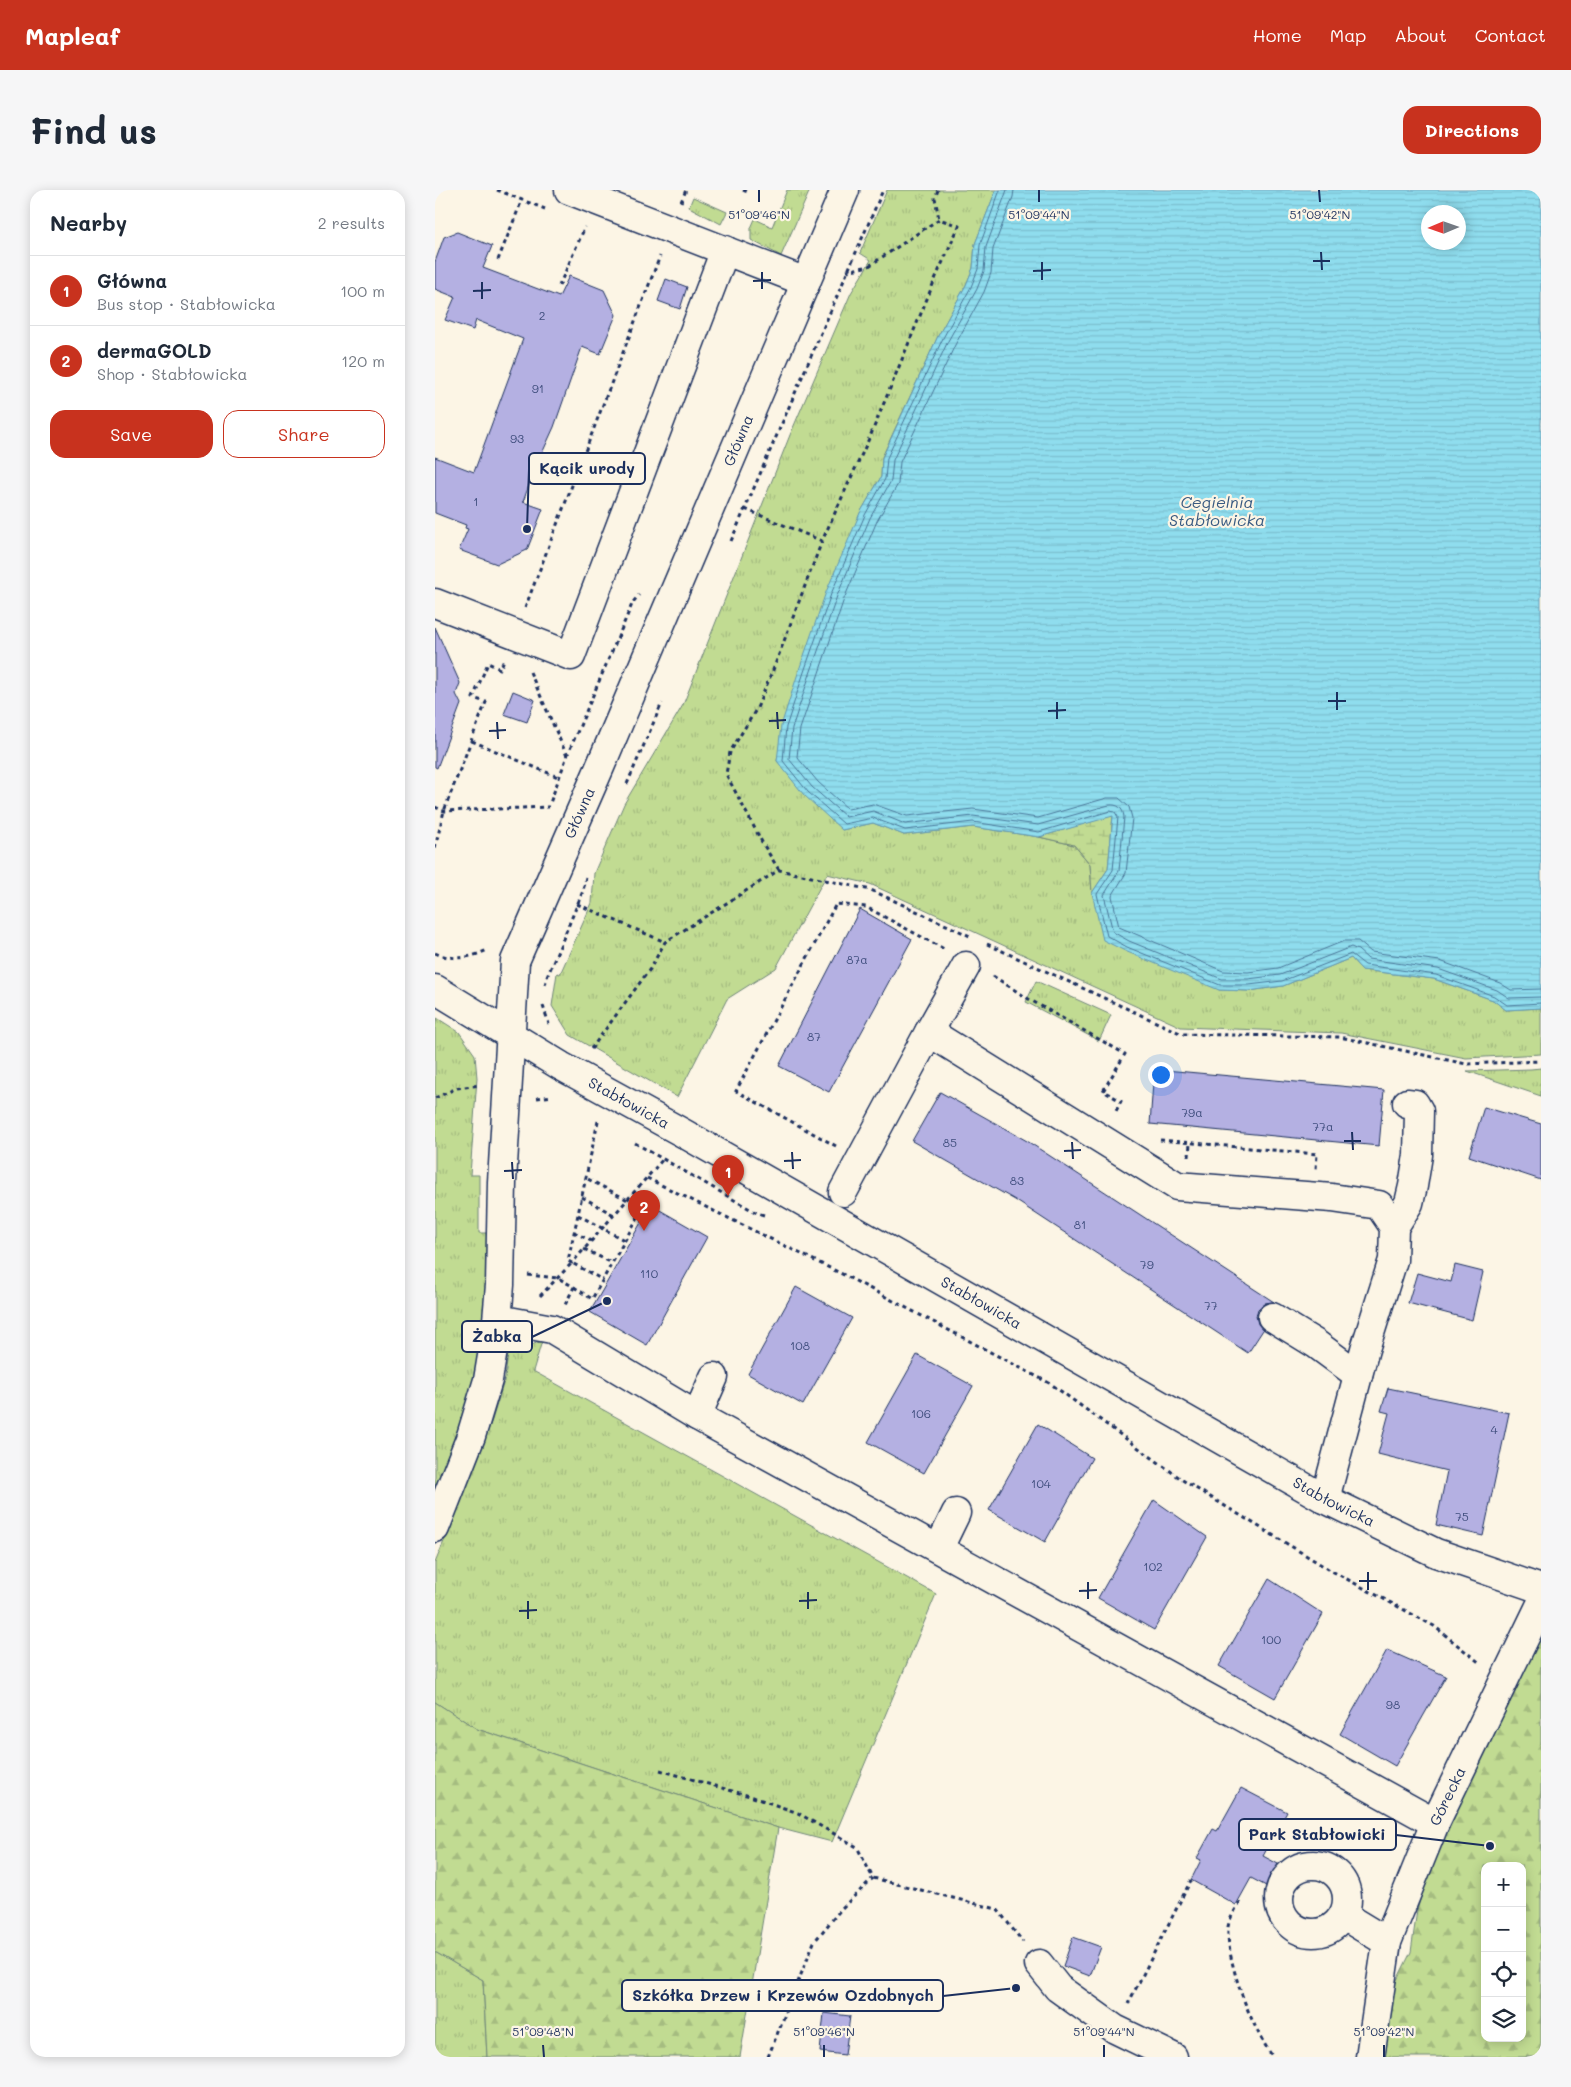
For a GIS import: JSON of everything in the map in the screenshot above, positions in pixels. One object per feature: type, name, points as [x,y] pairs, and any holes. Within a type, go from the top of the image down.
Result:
[{"type":"street","points":[[569,190],[806,282]]},
{"type":"street","name":"Główna","points":[[435,1528],[471,1436],[489,1380],[498,1319],[502,1182],[515,961],[600,767],[845,190]]},
{"type":"street","points":[[435,603],[571,656],[725,250]]},
{"type":"street","points":[[843,1192],[966,966]]},
{"type":"street","name":"Stabłowicka","points":[[435,989],[511,1035],[1325,1499],[1436,1553],[1541,1589]]},
{"type":"street","points":[[929,1032],[1177,1186],[1332,1198],[1379,1206],[1394,1227]]},
{"type":"street","points":[[1325,1499],[1358,1375],[1393,1260],[1394,1227],[1409,1203],[1418,1155],[1419,1111],[1415,1104],[1407,1103]]},
{"type":"street","points":[[1272,1317],[1317,1344],[1358,1375]]},
{"type":"street","points":[[498,1319],[552,1330],[697,1416],[1435,1823]]},
{"type":"street","points":[[697,1416],[714,1377]]},
{"type":"street","points":[[939,1548],[956,1513]]},
{"type":"street","name":"Górecka","points":[[1370,2057],[1387,1942],[1435,1823],[1541,1604]]},
{"type":"street","points":[[1343,1916],[1387,1942]]},
{"type":"street","points":[[1039,1964],[1058,1988],[1115,2029],[1173,2057]]},
{"type":"path","points":[[524,612],[686,190]]},
{"type":"path","points":[[743,190],[748,192]]},
{"type":"path","points":[[729,545],[883,190]]},
{"type":"path","points":[[939,190],[935,198],[939,219]]},
{"type":"path","points":[[498,260],[522,200]]},
{"type":"path","points":[[842,270],[847,271],[869,266],[939,219]]},
{"type":"path","points":[[779,870],[726,774],[730,752],[760,700],[822,541],[872,432],[959,226],[939,219]]},
{"type":"path","points":[[559,286],[586,224]]},
{"type":"path","points":[[745,509],[822,541]]},
{"type":"path","points":[[435,848],[444,811],[472,741],[485,702],[473,698],[488,662],[501,669],[505,658]]},
{"type":"path","points":[[435,807],[444,811],[549,807],[567,756],[526,664]]},
{"type":"path","points":[[623,792],[664,698]]},
{"type":"path","points":[[472,741],[558,777]]},
{"type":"path","points":[[587,1054],[650,969],[665,942],[779,870],[871,890],[972,937]]},
{"type":"path","points":[[545,986],[577,904],[586,875]]},
{"type":"path","points":[[577,904],[665,942]]},
{"type":"path","points":[[981,941],[1182,1034],[1340,1037],[1466,1064],[1541,1060]]},
{"type":"path","points":[[435,953],[458,958],[476,956],[488,950]]},
{"type":"path","points":[[543,1004],[548,1021],[553,1029]]},
{"type":"path","points":[[435,1098],[457,1088],[480,1085]]},
{"type":"path","points":[[598,1121],[568,1261],[603,1280]]},
{"type":"path","points":[[539,1297],[591,1242],[663,1159]]},
{"type":"path","points":[[574,1287],[592,1299],[643,1208],[586,1178]]},
{"type":"path","points":[[647,1178],[846,1276],[1051,1384],[1184,1481],[1330,1570],[1434,1626],[1485,1667]]},
{"type":"path","points":[[582,1197],[614,1215]]},
{"type":"path","points":[[578,1215],[624,1240]]},
{"type":"path","points":[[574,1232],[591,1242]]},
{"type":"path","points":[[584,1249],[612,1263]]},
{"type":"path","points":[[519,1274],[558,1278]]},
{"type":"path","points":[[661,1770],[753,1797],[798,1813],[857,1847],[873,1878],[997,1909],[1039,1964]]},
{"type":"path","points":[[768,2057],[814,1942],[842,1908],[873,1878]]},
{"type":"path","points":[[1115,2029],[1191,1880]]},
{"type":"path","points":[[1240,1902],[1228,1926],[1232,1967],[1262,2042],[1273,2057]]},
{"type":"green space","points":[[787,190],[810,190],[781,256],[751,240],[751,228],[755,219],[772,227]]},
{"type":"green space","points":[[887,190],[996,190],[975,244],[973,268],[966,285],[938,336],[882,457],[881,477],[860,513],[780,746],[777,761],[842,830],[873,823],[904,835],[973,827],[1039,837],[1074,845],[1090,864],[1092,893],[1219,990],[1249,991],[1283,986],[1351,958],[1362,970],[1434,979],[1493,1000],[1506,1010],[1541,1008],[1541,1054],[1466,1058],[1341,1033],[1181,1027],[870,884],[827,874],[776,968],[727,999],[677,1097],[570,1035],[552,1006],[557,973],[560,974],[592,903],[594,873],[624,804],[683,705],[790,435],[851,293],[871,260],[860,253]]},
{"type":"green space","points":[[693,197],[727,212],[721,224],[689,207]]},
{"type":"green space","points":[[1113,815],[1108,869],[1092,893],[1090,864],[1074,845],[1039,837]]},
{"type":"green space","points":[[1036,981],[1111,1015],[1099,1041],[1026,1002]]},
{"type":"green space","points":[[437,1018],[459,1032],[475,1055],[477,1078],[470,1175],[479,1175],[479,1233],[489,1233],[488,1312],[472,1396],[435,1494],[435,1028]]},
{"type":"green space","points":[[1541,1068],[1541,1096],[1467,1071],[1531,1069]]},
{"type":"green space","points":[[542,1341],[533,1371],[936,1594],[832,1842],[778,1828],[477,1729],[435,1702],[435,1563],[492,1420],[505,1378],[508,1354]]},
{"type":"green space","points":[[1541,1637],[1541,2057],[1385,2057],[1392,1990],[1411,1952],[1417,1910],[1430,1867],[1447,1827]]},
{"type":"green space","points":[[435,1702],[477,1729],[778,1828],[740,2057],[487,2057],[483,1980],[435,1952]]},
{"type":"green space","points":[[435,1952],[483,1980],[487,2057],[435,2057]]},
{"type":"water","name":"Cegielnia Stabłowicka","points":[[996,190],[1541,190],[1541,1008],[1506,1010],[1493,1000],[1434,979],[1362,970],[1351,958],[1283,986],[1249,991],[1219,990],[1103,940],[1092,893],[1108,869],[1113,816],[1039,837],[973,827],[904,835],[873,823],[842,830],[804,795],[777,761],[781,726],[826,592],[860,513],[881,477],[882,458],[938,336],[966,285],[973,268],[975,244]]},
{"type":"building","points":[[457,232],[492,246],[483,268],[559,297],[569,276],[604,290],[616,315],[600,354],[582,347],[554,427],[534,471],[523,502],[543,509],[527,550],[497,564],[459,550],[468,529],[465,528],[466,525],[435,513],[435,457],[474,472],[523,339],[476,320],[473,330],[445,320],[455,297],[435,289],[435,262],[444,237]]},
{"type":"building","points":[[666,279],[687,287],[680,309],[658,301]]},
{"type":"building","points":[[435,627],[460,683],[456,694],[461,704],[437,768],[435,767]]},
{"type":"building","points":[[513,691],[535,700],[527,722],[504,714]]},
{"type":"building","points":[[860,909],[912,939],[829,1092],[779,1066]]},
{"type":"building","points":[[1154,1069],[1384,1090],[1379,1146],[1150,1124]]},
{"type":"building","points":[[940,1092],[1027,1141],[1274,1302],[1265,1303],[1258,1309],[1256,1316],[1258,1324],[1263,1330],[1248,1353],[1015,1200],[912,1141]]},
{"type":"building","points":[[1484,1107],[1541,1124],[1541,1180],[1469,1156]]},
{"type":"building","points":[[651,1205],[707,1237],[647,1345],[590,1312]]},
{"type":"building","points":[[1455,1265],[1483,1272],[1472,1320],[1408,1303],[1417,1273],[1451,1282]]},
{"type":"building","points":[[796,1287],[852,1318],[803,1405],[748,1374]]},
{"type":"building","points":[[917,1355],[973,1386],[924,1473],[868,1442]]},
{"type":"building","points":[[1388,1388],[1509,1413],[1483,1536],[1436,1525],[1447,1471],[1378,1454],[1389,1413],[1381,1411]]},
{"type":"building","points":[[1038,1424],[1092,1458],[1045,1542],[989,1510]]},
{"type":"building","points":[[1154,1500],[1207,1537],[1154,1630],[1098,1598]]},
{"type":"building","points":[[1269,1579],[1323,1614],[1275,1698],[1219,1666]]},
{"type":"building","points":[[1387,1650],[1446,1676],[1395,1766],[1340,1734]]},
{"type":"building","points":[[1241,1788],[1287,1812],[1263,1856],[1278,1864],[1266,1886],[1251,1878],[1236,1905],[1191,1880],[1201,1860],[1197,1858],[1213,1829],[1217,1831]]},
{"type":"building","points":[[1073,1937],[1101,1947],[1090,1976],[1063,1966]]},
{"type":"building","points":[[824,2013],[850,2016],[845,2055],[820,2052]]},
{"type":"place","name":"Kącik urody","points":[[527,529]]},
{"type":"place","name":"Główna","points":[[728,1196]]},
{"type":"place","name":"dermaGOLD","points":[[644,1231]]},
{"type":"place","name":"Żabka","points":[[607,1301]]},
{"type":"place","name":"Park Stabłowicki","points":[[1490,1846]]},
{"type":"place","name":"Szkółka Drzew i Krzewów Ozdobnych","points":[[1016,1988]]}]
